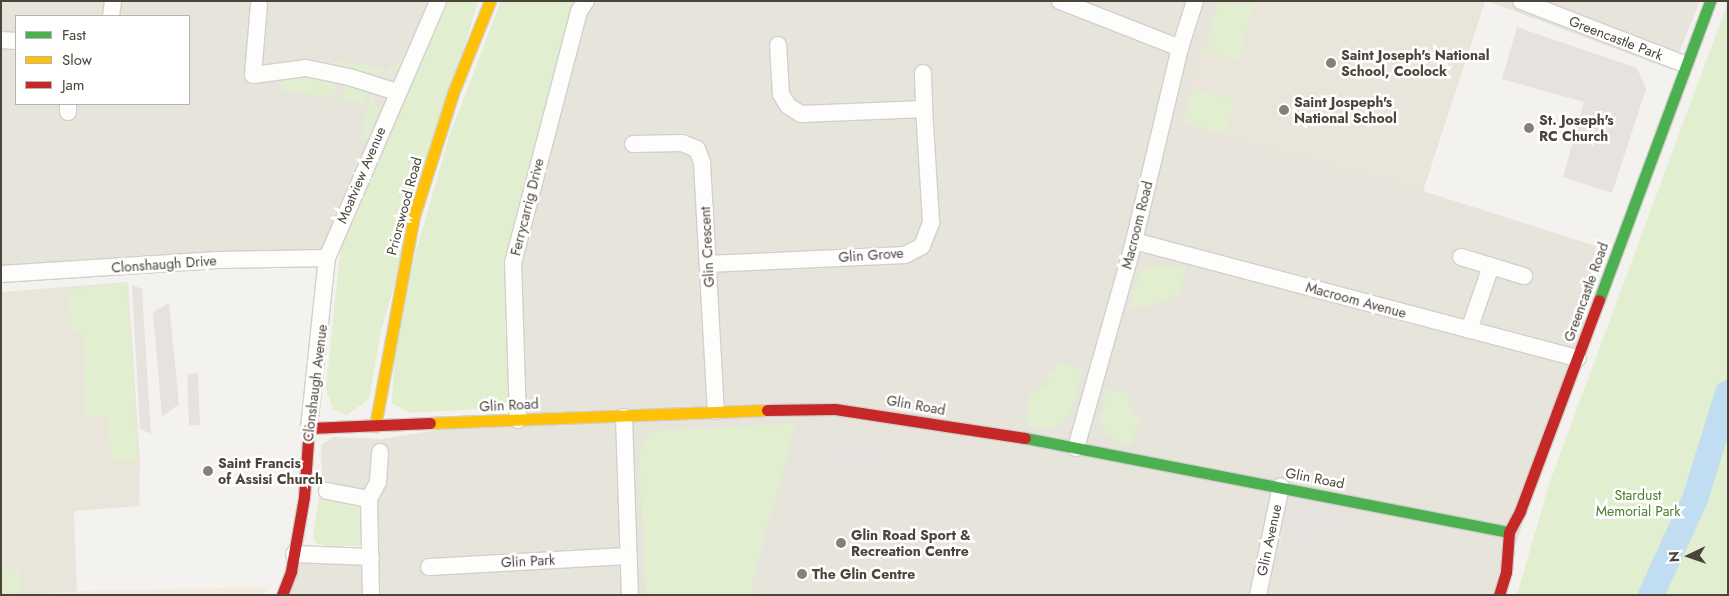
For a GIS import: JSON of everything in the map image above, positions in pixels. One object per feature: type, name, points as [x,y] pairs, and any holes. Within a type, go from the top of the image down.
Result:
[{"type":"street","points":[[111,15],[113,1]]},
{"type":"street","name":"Moatview Avenue","points":[[327,258],[397,92],[438,1]]},
{"type":"street","name":"Priorswood Road","points":[[375,426],[414,216],[453,93],[490,1]]},
{"type":"street","name":"Ferrycarrig Drive","points":[[518,420],[514,263],[579,11],[586,1]]},
{"type":"street","points":[[1060,1],[1180,48]]},
{"type":"street","name":"Macroom Road","points":[[1076,448],[1134,241],[1180,48],[1195,1]]},
{"type":"street","name":"Greencastle Park","points":[[1521,1],[1684,64]]},
{"type":"street","name":"Greencastle Road","points":[[1499,595],[1506,572],[1509,532],[1520,510],[1578,358],[1684,64],[1710,1]]},
{"type":"street","points":[[259,4],[253,75],[306,68],[349,76],[397,92]]},
{"type":"street","points":[[1,40],[15,41]]},
{"type":"street","points":[[778,45],[781,94],[788,106],[801,114],[924,108]]},
{"type":"street","name":"Glin Grove","points":[[708,264],[905,255],[922,246],[931,222],[923,73]]},
{"type":"street","name":"Glin Crescent","points":[[633,144],[682,143],[696,150],[702,163],[716,411]]},
{"type":"street","name":"Macroom Avenue","points":[[1134,241],[1578,358]]},
{"type":"street","points":[[1461,257],[1524,276]]},
{"type":"street","name":"Clonshaugh Drive","points":[[1,274],[218,260],[327,258]]},
{"type":"street","name":"Clonshaugh Avenue","points":[[282,595],[294,554],[304,497],[309,428],[327,258]]},
{"type":"street","points":[[1469,330],[1491,266]]},
{"type":"street","name":"Glin Road","points":[[309,428],[624,417],[716,411],[835,409],[873,412],[1281,486],[1509,532]]},
{"type":"street","points":[[624,417],[630,595]]},
{"type":"street","points":[[371,595],[369,499],[378,482],[380,452]]},
{"type":"street","name":"Glin Avenue","points":[[1258,595],[1281,486]]},
{"type":"street","points":[[327,491],[369,499]]},
{"type":"street","points":[[294,554],[371,557]]},
{"type":"street","name":"Glin Park","points":[[429,567],[628,556]]},
{"type":"shaded area","points":[[1,1],[438,1],[326,258],[1,273]]},
{"type":"shaded area","points":[[586,1],[1485,1],[1423,191],[1596,246],[1578,358],[1499,595],[283,595],[305,557],[371,557],[369,499],[363,489],[322,482],[321,445],[333,437],[381,439],[518,417],[513,263]]},
{"type":"shaded area","name":"Saint Joseph's National School, Coolock","points":[[1215,1],[1485,1],[1423,191],[1179,125]]},
{"type":"shaded area","points":[[1487,1],[1700,1],[1672,70]]},
{"type":"shaded area","points":[[1517,27],[1637,68],[1646,89],[1612,193],[1563,177],[1584,102],[1502,79]]},
{"type":"shaded area","points":[[128,282],[140,461],[139,506],[74,511],[77,592],[1,595],[1,292]]},
{"type":"shaded area","points":[[132,285],[142,289],[151,434],[140,429]]},
{"type":"shaded area","points":[[169,303],[179,404],[162,417],[153,312]]},
{"type":"shaded area","points":[[198,373],[200,425],[189,425],[187,374]]},
{"type":"shaded area","points":[[887,436],[889,477],[834,479],[832,439]]},
{"type":"shaded area","points":[[1299,498],[1353,506],[1347,534],[1323,529],[1320,542],[1312,540],[1309,551],[1281,544],[1287,512],[1292,502]]},
{"type":"shaded area","points":[[268,587],[264,595],[33,595],[35,592]]},
{"type":"green space","points":[[449,1],[478,1],[381,331],[369,399],[347,415],[333,410],[326,388],[341,244]]},
{"type":"green space","points":[[501,1],[576,1],[569,17],[507,251],[505,326],[511,394],[507,402],[491,408],[409,413],[392,403],[394,362],[414,259],[449,137]]},
{"type":"green space","points":[[1219,1],[1254,5],[1239,61],[1205,52]]},
{"type":"green space","name":"Stardust Memorial Park","points":[[1728,2],[1728,595],[1517,595],[1549,484]]},
{"type":"green space","points":[[409,42],[399,70],[382,77],[389,68],[400,62]]},
{"type":"green space","points":[[336,61],[383,68],[377,77],[336,64]]},
{"type":"green space","points":[[296,77],[336,82],[334,98],[279,89],[285,80]]},
{"type":"green space","points":[[346,84],[367,92],[364,104],[340,99]]},
{"type":"green space","points":[[1193,89],[1235,100],[1226,134],[1184,123]]},
{"type":"green space","points":[[371,95],[378,110],[368,141],[361,138]]},
{"type":"green space","points":[[1155,265],[1187,267],[1180,293],[1153,305],[1129,308],[1135,283],[1143,271]]},
{"type":"green space","points":[[127,283],[138,460],[111,462],[108,417],[86,417],[82,331],[71,331],[68,290]]},
{"type":"green space","points":[[1057,363],[1083,369],[1071,412],[1064,422],[1050,428],[1026,426],[1030,394],[1046,386],[1049,372],[1054,374]]},
{"type":"green space","points":[[1107,388],[1126,394],[1133,414],[1140,416],[1132,445],[1119,443],[1103,430],[1100,419]]},
{"type":"green space","points":[[796,423],[753,581],[753,595],[646,595],[639,455],[645,437],[654,431]]},
{"type":"green space","points":[[320,491],[352,498],[362,507],[360,546],[324,546],[316,543],[313,536]]},
{"type":"green space","points":[[20,569],[21,595],[1,595],[1,570]]},
{"type":"waterway","points":[[1651,595],[1695,499],[1728,393]]},
{"type":"traffic: fast","points":[[1599,300],[1710,1]]},
{"type":"traffic: fast","points":[[1025,438],[1509,532]]},
{"type":"traffic: slow","points":[[375,426],[414,216],[453,93],[490,1]]},
{"type":"traffic: slow","points":[[430,423],[767,410]]},
{"type":"traffic: jam","points":[[1499,595],[1506,572],[1509,532],[1520,511],[1599,300]]},
{"type":"traffic: jam","points":[[767,410],[835,409],[1025,438]]},
{"type":"traffic: jam","points":[[282,595],[291,571],[304,497],[309,428],[430,423]]},
{"type":"place","name":"Saint Joseph's National School, Coolock","points":[[1331,63]]},
{"type":"place","name":"Saint Jospeph's National School","points":[[1284,110]]},
{"type":"place","name":"St. Joseph's RC Church","points":[[1529,128]]},
{"type":"place","name":"Saint Francis of Assisi Church","points":[[208,471]]},
{"type":"place","name":"Glin Road Sport & Recreation Centre","points":[[841,543]]},
{"type":"place","name":"The Glin Centre","points":[[802,574]]}]
